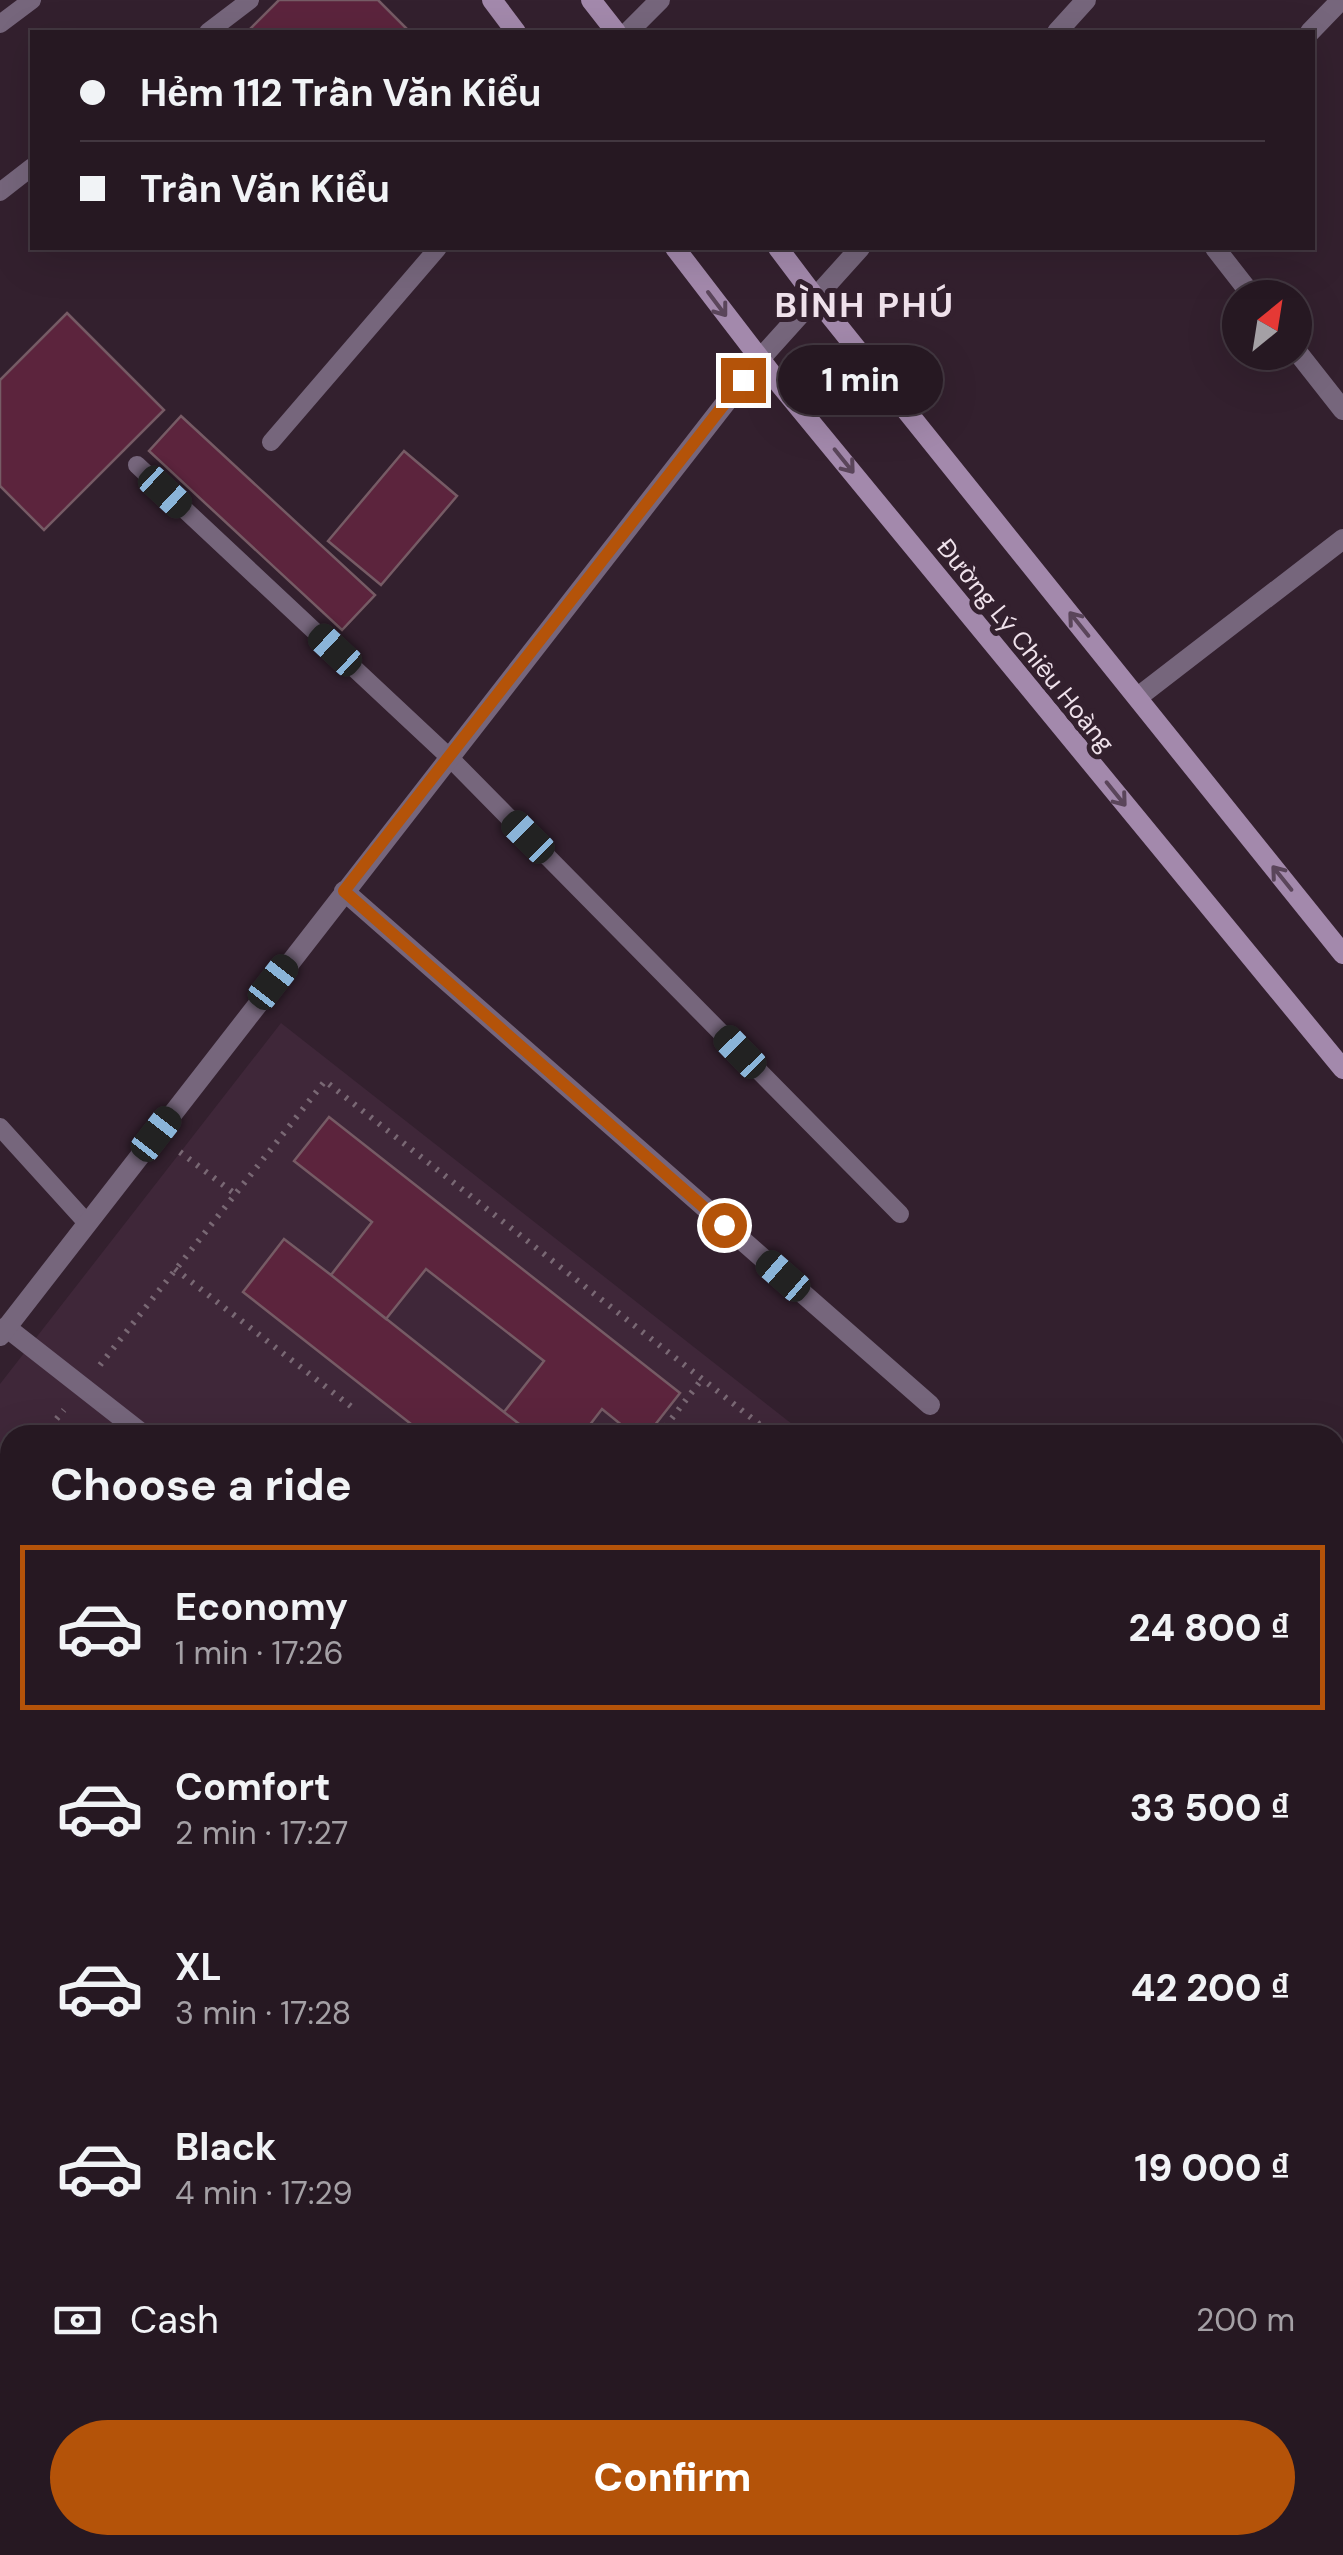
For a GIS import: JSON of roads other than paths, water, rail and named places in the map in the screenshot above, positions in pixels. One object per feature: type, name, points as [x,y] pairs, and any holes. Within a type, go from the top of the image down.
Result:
[{"type":"main road","points":[[492,0],[514,30]]},
{"type":"main road","points":[[591,0],[614,30]]},
{"type":"main road","name":"Đường Lý Chiêu Hoàng","points":[[677,250],[760,359],[1343,1070]]},
{"type":"main road","points":[[780,250],[1343,954]]},
{"type":"street","points":[[630,30],[660,0]]},
{"type":"street","points":[[1058,30],[1086,0]]},
{"type":"street","points":[[1312,30],[1341,0]]},
{"type":"street","points":[[131,1425],[3,1331],[760,359],[858,250]]},
{"type":"street","points":[[1217,250],[1240,280]]},
{"type":"street","points":[[1312,370],[1343,410]]},
{"type":"street","points":[[1138,697],[1343,539]]},
{"type":"street","points":[[344,891],[930,1405]]},
{"type":"lane","points":[[0,24],[32,0]]},
{"type":"lane","points":[[211,30],[250,0]]},
{"type":"lane","points":[[0,192],[30,169]]},
{"type":"lane","points":[[270,442],[436,250]]},
{"type":"lane","points":[[137,465],[448,756],[900,1214]]},
{"type":"lane","points":[[0,1128],[87,1223]]},
{"type":"district","name":"BÌNH PHÚ","points":[[865,305]]}]
